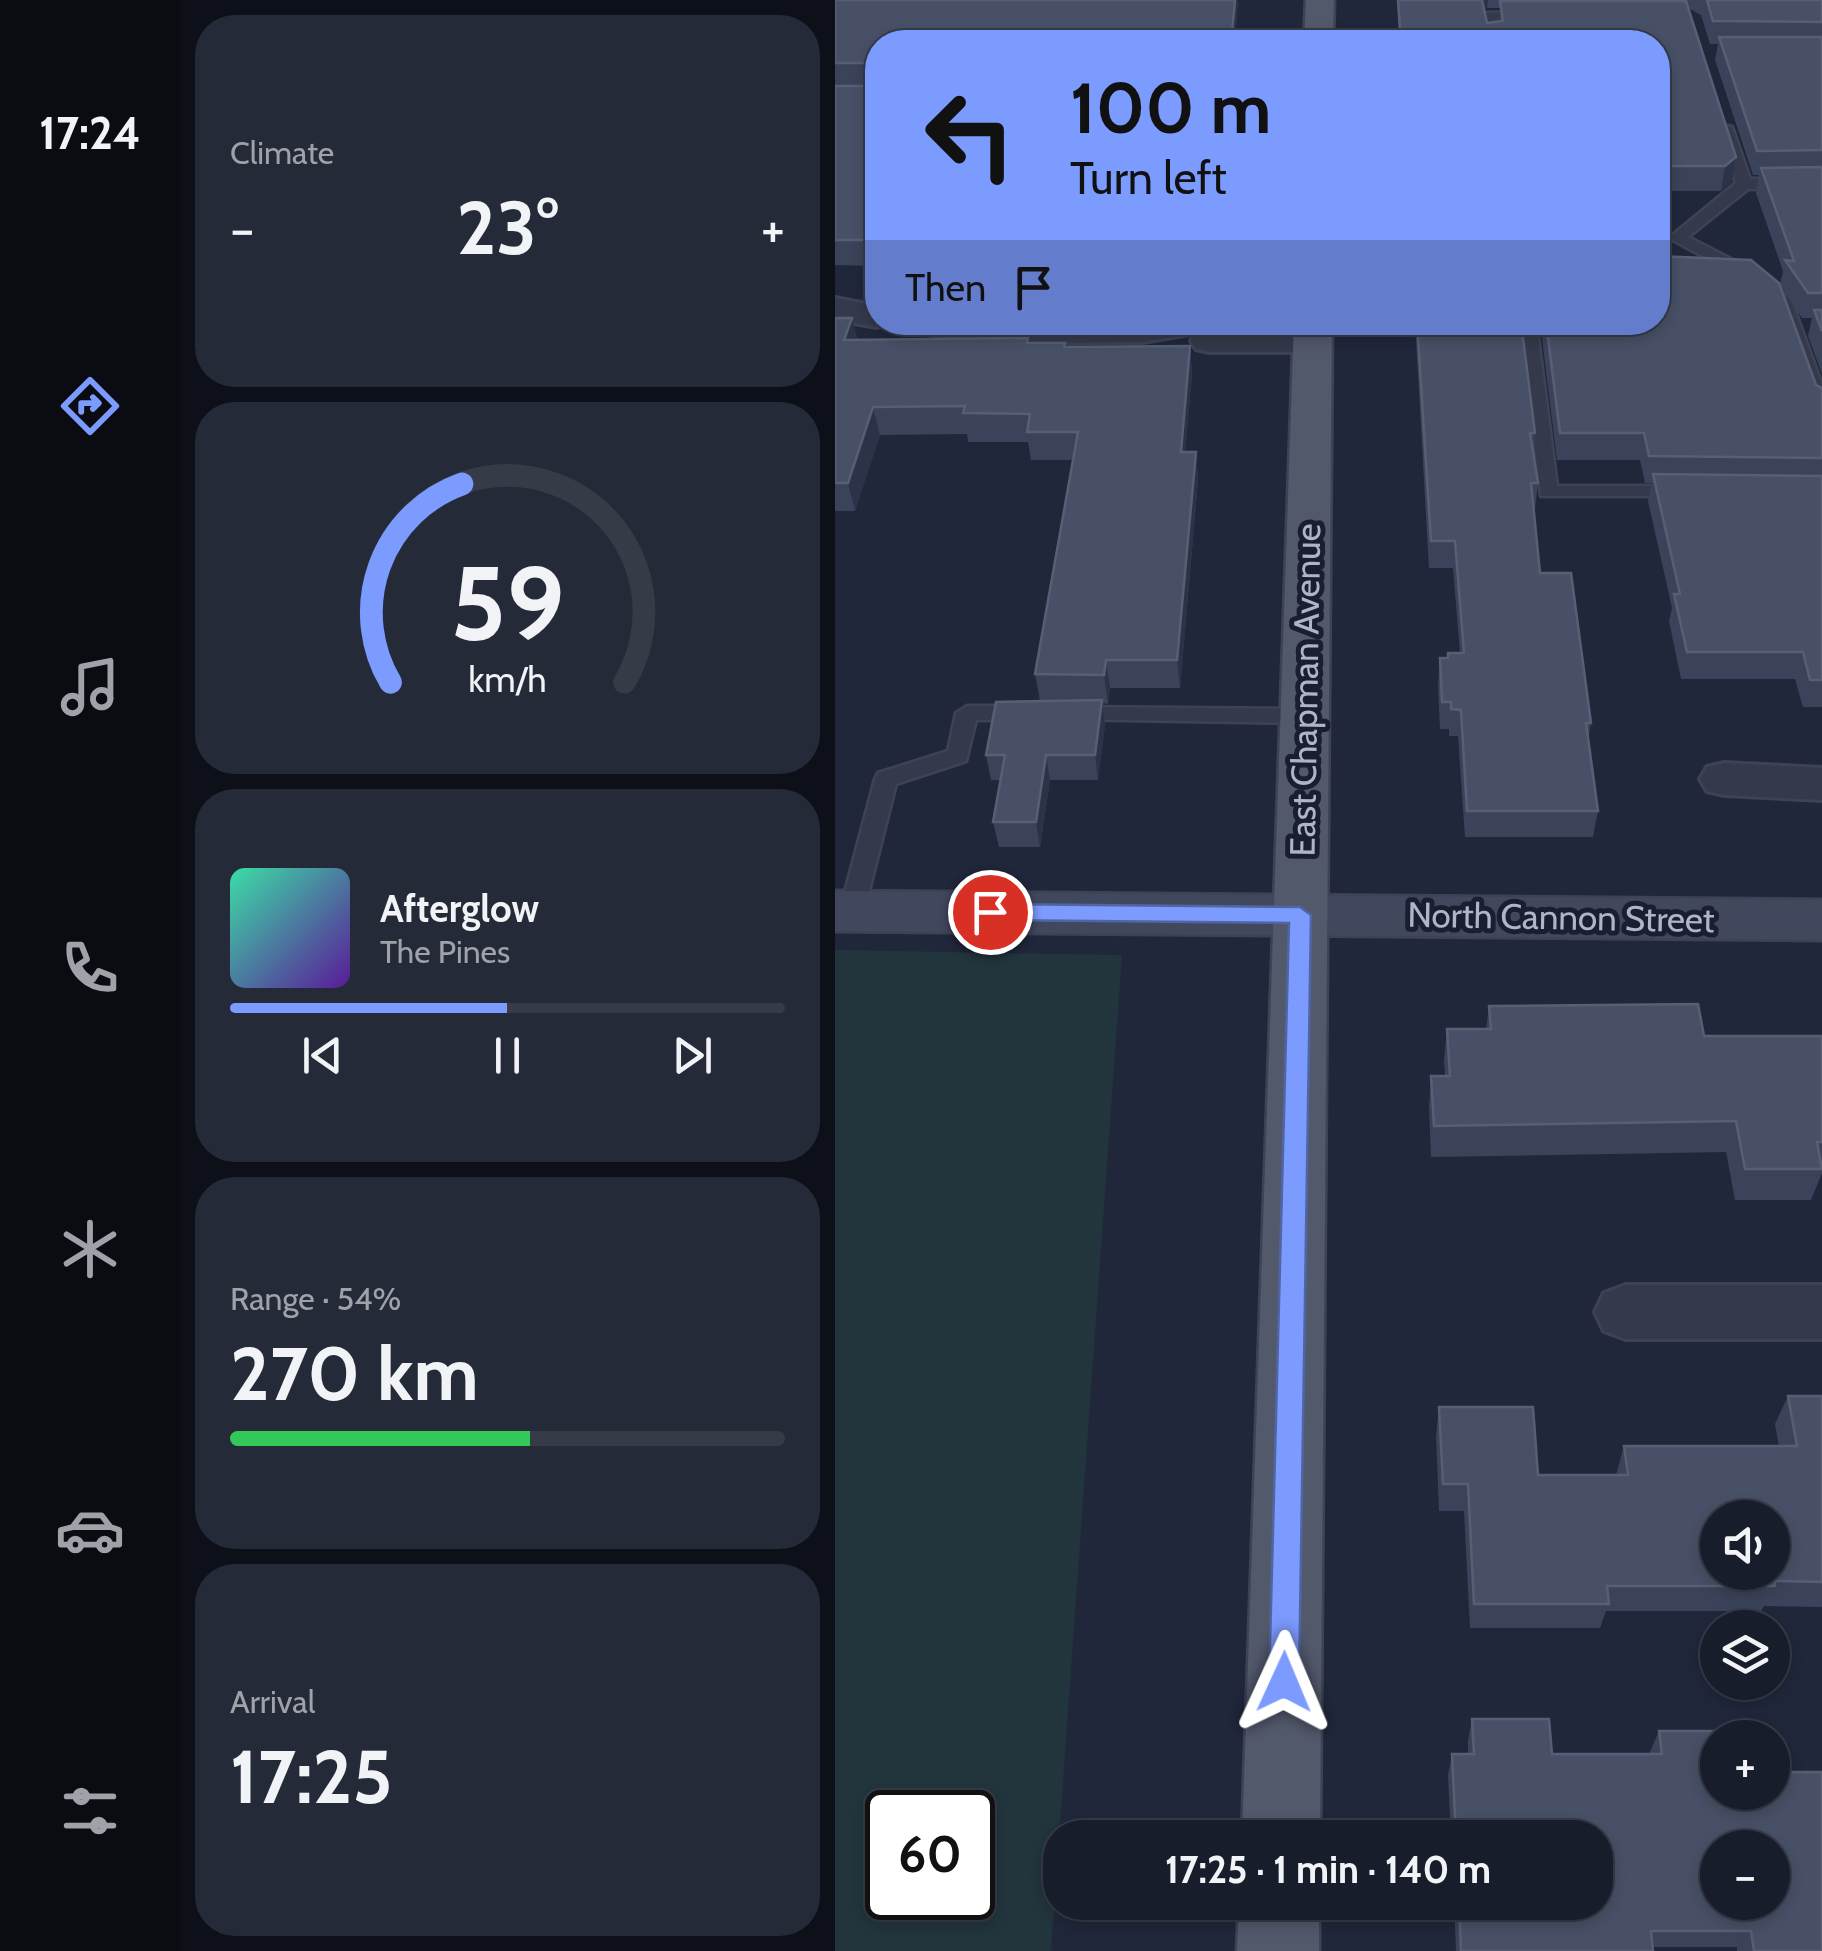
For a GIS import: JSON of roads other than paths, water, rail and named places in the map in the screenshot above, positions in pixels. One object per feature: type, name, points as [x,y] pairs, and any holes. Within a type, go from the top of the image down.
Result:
[{"type":"main road","points":[[1319,30],[1320,0]]},
{"type":"main road","name":"East Chapman Avenue","points":[[1281,1820],[1313,335]]},
{"type":"main road","name":"North Cannon Street","points":[[844,911],[1822,920]]},
{"type":"main road","points":[[1278,1951],[1279,1920]]},
{"type":"street","points":[[835,309],[865,314]]},
{"type":"street","points":[[1157,335],[1179,341],[1268,335]]},
{"type":"street","points":[[1725,780],[1822,784]]},
{"type":"street","points":[[1625,1312],[1822,1312]]},
{"type":"lane","points":[[1489,30],[1487,16],[1543,16]]},
{"type":"lane","points":[[1720,108],[1743,184]]},
{"type":"lane","points":[[1677,238],[1743,184],[1822,184]]},
{"type":"lane","points":[[1670,238],[1749,274],[1785,304],[1803,327],[1822,410]]},
{"type":"lane","points":[[1529,335],[1548,492],[1705,492]]},
{"type":"lane","points":[[844,911],[886,780],[958,756],[967,713],[1305,716]]}]
